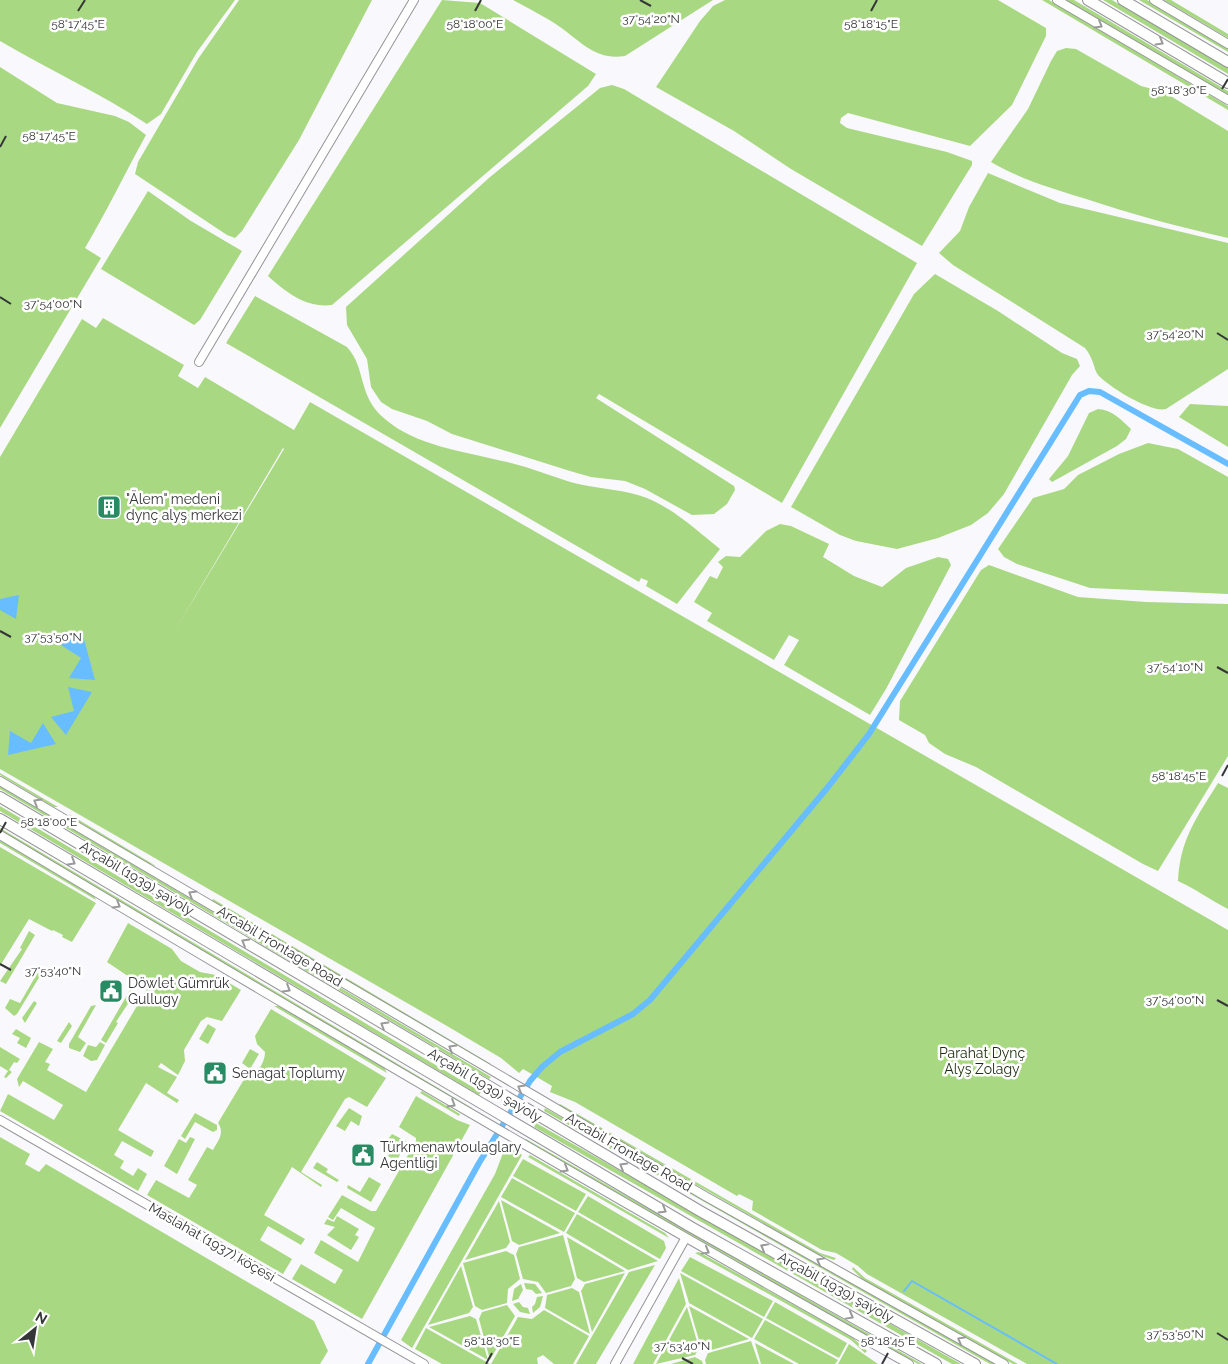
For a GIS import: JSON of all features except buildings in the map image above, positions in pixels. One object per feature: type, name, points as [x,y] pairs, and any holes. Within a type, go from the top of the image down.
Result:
[{"type":"main road","points":[[1088,0],[1228,83]]},
{"type":"main road","points":[[1124,0],[1228,62]]},
{"type":"main road","name":"Arçabil (1939) şaýoly","points":[[0,797],[700,1211],[975,1364]]},
{"type":"main road","name":"Arçabil (1939) şaýoly","points":[[0,820],[691,1227],[936,1364]]},
{"type":"street","points":[[199,362],[414,0]]},
{"type":"street","points":[[1058,0],[1228,100]]},
{"type":"street","points":[[1154,0],[1228,44]]},
{"type":"street","name":"Arcabil Frontage Road","points":[[0,781],[706,1196],[1004,1364]]},
{"type":"street","points":[[0,835],[469,1114],[685,1239],[909,1364]]},
{"type":"street","name":"Maslahat (1937) köçesi","points":[[0,1120],[424,1364]]},
{"type":"street","points":[[615,1364],[685,1239]]},
{"type":"green space","points":[[0,0],[235,0],[197,52],[161,114],[147,124],[0,41]]},
{"type":"green space","points":[[239,0],[372,0],[299,140],[242,231],[235,238],[227,235],[135,174],[138,162],[198,59]]},
{"type":"green space","points":[[442,0],[480,3],[596,74],[588,86],[332,305],[305,302],[282,288],[268,276]]},
{"type":"green space","points":[[513,0],[713,0],[625,56],[615,57],[606,56],[590,49],[555,23]]},
{"type":"green space","points":[[725,0],[998,0],[1046,28],[1046,36],[1012,105],[970,146],[848,113],[841,118],[840,123],[847,128],[947,152],[972,161],[972,165],[922,246],[791,169],[734,131],[656,87],[700,21],[713,6]]},
{"type":"green space","points":[[1042,0],[1049,0],[1228,106],[1228,110]]},
{"type":"green space","points":[[1066,0],[1074,0],[1228,91],[1228,95]]},
{"type":"green space","points":[[1103,0],[1112,0],[1228,68],[1228,74]]},
{"type":"green space","points":[[1139,0],[1147,0],[1228,48],[1228,52]]},
{"type":"green space","points":[[1164,0],[1171,0],[1228,34],[1228,38]]},
{"type":"green space","points":[[1066,48],[1076,49],[1141,86],[1164,92],[1228,131],[1228,238],[1155,220],[1059,191],[1024,178],[991,162],[1028,109],[1057,51]]},
{"type":"green space","points":[[0,67],[57,103],[115,116],[129,122],[146,135],[85,248],[101,258],[0,428]]},
{"type":"green space","points":[[612,85],[624,89],[917,263],[782,503],[599,394],[596,398],[734,486],[735,490],[727,504],[714,514],[692,515],[645,489],[625,481],[591,477],[452,434],[427,421],[392,409],[381,402],[371,387],[367,359],[347,325],[346,307],[490,177],[600,88]]},
{"type":"green space","points":[[988,173],[1060,203],[1228,243],[1228,369],[1166,409],[1151,407],[1130,398],[1103,380],[1098,375],[1085,348],[953,265],[939,253],[960,231],[969,207]]},
{"type":"green space","points":[[148,191],[191,221],[242,251],[200,320],[194,325],[101,269]]},
{"type":"green space","points":[[935,274],[998,311],[1062,353],[1077,359],[1080,366],[1072,375],[1004,494],[988,513],[971,525],[938,538],[897,549],[856,541],[840,535],[791,507],[914,294]]},
{"type":"green space","points":[[255,296],[347,347],[353,355],[366,392],[376,410],[397,428],[411,436],[425,442],[520,466],[574,483],[630,493],[649,499],[681,518],[720,549],[677,604],[646,586],[648,581],[641,578],[639,582],[226,343]]},
{"type":"green space","name":"Parahat Dynç Alyş Zolagy","points":[[103,318],[184,365],[178,376],[198,388],[205,377],[294,430],[310,402],[1228,930],[1228,1364],[1027,1364],[867,1274],[858,1266],[836,1253],[822,1250],[752,1210],[753,1201],[739,1194],[737,1196],[575,1102],[550,1092],[552,1086],[523,1069],[519,1073],[501,1058],[447,1026],[0,769],[0,457],[82,319],[96,328]],"holes":[[[283,448],[284,449],[177,627]]]},
{"type":"green space","points":[[1190,404],[1228,406],[1228,447],[1179,417]]},
{"type":"green space","points":[[1098,409],[1112,413],[1131,429],[1126,439],[1117,446],[1052,482],[1049,479],[1068,456],[1089,413]]},
{"type":"green space","points":[[1148,443],[1178,449],[1228,477],[1228,594],[1090,588],[1017,564],[1004,557],[998,549],[1033,498],[1064,489],[1078,475],[1119,454]]},
{"type":"green space","points":[[780,524],[791,526],[829,544],[823,557],[854,576],[882,587],[906,568],[938,557],[948,559],[951,565],[886,689],[870,715],[784,665],[799,640],[789,635],[774,660],[707,621],[712,613],[694,602],[710,576],[717,579],[723,567],[718,562],[726,556],[740,557],[766,531]]},
{"type":"green space","points":[[989,565],[1078,597],[1146,602],[1228,604],[1228,756],[1158,871],[976,767],[945,754],[929,743],[925,735],[899,720],[900,701],[981,570]]},
{"type":"green space","points":[[0,773],[58,807],[54,807],[0,775]]},
{"type":"green space","points":[[1218,783],[1228,788],[1228,909],[1178,881],[1179,866],[1186,840]]},
{"type":"green space","points":[[0,786],[491,1077],[489,1079],[0,789]]},
{"type":"green space","points":[[0,806],[481,1092],[479,1095],[0,811]]},
{"type":"green space","points":[[69,814],[156,866],[147,863]]},
{"type":"green space","points":[[0,828],[472,1108],[471,1110],[0,831]]},
{"type":"green space","points":[[0,840],[94,896],[96,900],[0,843]]},
{"type":"green space","points":[[0,847],[96,903],[72,942],[62,937],[63,935],[29,919],[0,966]]},
{"type":"green space","points":[[213,899],[491,1064],[490,1066],[212,901]]},
{"type":"green space","points":[[128,923],[172,949],[181,961],[200,972],[216,975],[241,990],[222,1021],[207,1017],[201,1021],[184,1050],[185,1061],[178,1075],[161,1063],[158,1067],[177,1077],[167,1093],[179,1100],[177,1103],[146,1083],[118,1130],[154,1151],[151,1157],[122,1141],[114,1155],[124,1161],[120,1168],[133,1176],[138,1168],[147,1174],[138,1191],[0,1111],[8,1094],[54,1120],[63,1105],[23,1081],[19,1087],[17,1079],[39,1042],[53,1049],[45,1062],[50,1064],[47,1070],[86,1092],[147,989],[107,962]]},
{"type":"green space","points":[[29,931],[35,935],[6,984],[0,981],[22,949],[20,948]]},
{"type":"green space","points":[[38,972],[40,976],[14,1016],[5,1008],[10,999],[20,1003]]},
{"type":"green space","points":[[130,990],[135,993],[116,1022],[118,1023],[106,1043],[101,1040]]},
{"type":"green space","points":[[34,1001],[37,1003],[25,1023],[22,1018]]},
{"type":"green space","points":[[96,1005],[78,1037],[86,1043],[80,1052],[69,1048],[69,1044],[91,1006]]},
{"type":"green space","points":[[274,1006],[281,1006],[384,1067],[387,1073]]},
{"type":"green space","points":[[271,1009],[386,1078],[367,1107],[349,1097],[345,1099],[301,1172],[322,1185],[321,1187],[292,1167],[264,1215],[305,1239],[301,1245],[268,1226],[260,1240],[292,1259],[283,1274],[147,1195],[156,1180],[189,1198],[197,1185],[188,1180],[207,1147],[213,1150],[219,1140],[221,1130],[218,1123],[246,1076],[257,1071],[262,1064],[265,1052],[257,1044],[255,1036]]},
{"type":"green space","points":[[69,1022],[72,1026],[61,1043],[57,1041]]},
{"type":"green space","points":[[208,1024],[216,1029],[208,1044],[199,1039]]},
{"type":"green space","points":[[16,1029],[31,1038],[26,1048],[17,1043],[20,1038],[12,1034]]},
{"type":"green space","points":[[100,1042],[105,1045],[97,1060],[91,1061],[83,1056],[88,1045],[96,1047]]},
{"type":"green space","points":[[0,1047],[20,1059],[17,1063],[14,1062],[9,1070],[12,1072],[6,1078],[4,1077],[8,1071],[0,1066]]},
{"type":"green space","points":[[250,1049],[259,1054],[250,1069],[242,1063]]},
{"type":"green space","points":[[422,1091],[460,1114],[459,1116],[420,1093]]},
{"type":"green space","points":[[416,1096],[457,1120],[470,1125],[362,1319],[292,1279],[301,1264],[335,1284],[343,1270],[314,1253],[321,1240],[358,1262],[375,1228],[341,1208],[333,1220],[328,1217],[342,1195],[371,1211],[376,1211],[416,1141],[416,1138],[399,1127]]},
{"type":"green space","points":[[560,1104],[820,1253],[836,1258],[834,1260],[819,1255],[559,1106]]},
{"type":"green space","points":[[349,1108],[362,1116],[359,1126],[351,1121],[345,1131],[336,1126]]},
{"type":"green space","points":[[545,1108],[996,1364],[990,1364],[544,1111]]},
{"type":"green space","points":[[195,1113],[217,1125],[217,1130],[213,1132],[195,1122],[185,1139],[181,1136]]},
{"type":"green space","points":[[536,1123],[961,1364],[952,1364],[534,1127]]},
{"type":"green space","points":[[392,1134],[406,1141],[397,1161],[388,1156],[393,1146],[386,1142]]},
{"type":"green space","points":[[0,1137],[30,1154],[25,1164],[39,1172],[46,1164],[314,1321],[328,1351],[320,1364],[0,1364]]},
{"type":"green space","points":[[190,1137],[195,1139],[177,1174],[164,1166],[179,1139],[186,1143]]},
{"type":"green space","points":[[526,1139],[922,1364],[918,1364],[525,1141]]},
{"type":"green space","points":[[506,1145],[522,1155],[412,1348],[401,1340],[495,1174]]},
{"type":"green space","points":[[530,1155],[665,1233],[669,1238],[528,1157]]},
{"type":"green space","points":[[523,1159],[586,1194],[576,1211],[513,1176]]},
{"type":"green space","points":[[317,1162],[328,1169],[326,1172],[339,1180],[337,1182],[313,1168]]},
{"type":"green space","points":[[369,1177],[381,1184],[371,1202],[347,1188],[348,1185],[360,1192]]},
{"type":"green space","points":[[512,1178],[575,1213],[564,1232],[501,1197]]},
{"type":"green space","points":[[588,1196],[664,1241],[666,1248],[660,1259],[578,1212]]},
{"type":"green space","points":[[501,1200],[560,1233],[519,1245],[512,1241]]},
{"type":"green space","points":[[499,1201],[510,1242],[506,1248],[465,1260]]},
{"type":"green space","points":[[577,1214],[658,1261],[628,1270],[566,1233]]},
{"type":"green space","points":[[337,1216],[359,1229],[355,1235],[359,1237],[351,1250],[327,1235],[335,1227],[324,1224],[327,1219],[334,1222]]},
{"type":"green space","points":[[563,1235],[575,1279],[571,1286],[546,1293],[538,1282],[523,1279],[516,1254],[519,1247]]},
{"type":"green space","points":[[567,1237],[625,1271],[584,1282],[577,1278]]},
{"type":"green space","points":[[506,1251],[514,1255],[520,1279],[508,1289],[507,1303],[482,1310],[475,1306],[463,1263]]},
{"type":"green space","points":[[699,1252],[852,1337],[867,1351],[865,1353],[851,1340],[695,1253]]},
{"type":"green space","points":[[690,1257],[773,1301],[764,1317],[681,1271]]},
{"type":"green space","points":[[655,1265],[596,1364],[576,1364],[629,1272]]},
{"type":"green space","points":[[461,1266],[473,1307],[469,1313],[428,1325]]},
{"type":"green space","points":[[853,1267],[865,1278],[1018,1364],[1013,1364],[863,1280],[852,1269]]},
{"type":"green space","points":[[625,1273],[592,1332],[581,1291],[585,1284]]},
{"type":"green space","points":[[680,1273],[763,1319],[752,1338],[689,1303]]},
{"type":"green space","points":[[679,1278],[686,1304],[653,1364],[633,1364]]},
{"type":"green space","points":[[524,1283],[535,1284],[542,1293],[536,1294],[532,1290],[526,1289]]},
{"type":"green space","points":[[521,1284],[523,1290],[518,1299],[512,1301],[514,1289]]},
{"type":"green space","points":[[572,1288],[579,1292],[590,1334],[545,1308],[547,1295]]},
{"type":"green space","points":[[543,1296],[540,1307],[533,1313],[532,1307],[537,1297]]},
{"type":"green space","points":[[519,1302],[523,1307],[528,1308],[530,1314],[520,1312],[513,1304]]},
{"type":"green space","points":[[775,1302],[847,1343],[839,1358],[766,1318]]},
{"type":"green space","points":[[507,1305],[515,1316],[490,1360],[479,1319],[482,1312]]},
{"type":"green space","points":[[689,1306],[749,1339],[708,1351],[701,1347]]},
{"type":"green space","points":[[687,1307],[699,1348],[695,1355],[656,1364]]},
{"type":"green space","points":[[544,1310],[589,1336],[573,1364],[554,1364],[543,1355],[537,1358],[538,1364],[491,1364],[518,1317],[532,1319]]},
{"type":"green space","points":[[470,1316],[476,1319],[488,1360],[429,1327]]},
{"type":"green space","points":[[765,1320],[838,1360],[835,1364],[799,1364],[754,1339]]},
{"type":"green space","points":[[426,1328],[490,1364],[442,1364],[415,1349]]},
{"type":"green space","points":[[751,1341],[759,1364],[706,1364],[705,1360],[708,1353]]},
{"type":"green space","points":[[755,1343],[794,1364],[761,1364]]},
{"type":"green space","points":[[849,1344],[878,1364],[838,1364]]},
{"type":"green space","points":[[695,1357],[702,1361],[703,1364],[671,1364]]},
{"type":"water","points":[[19,595],[16,619],[0,610],[0,599]]},
{"type":"water","points":[[82,632],[95,680],[69,678],[81,658],[61,645]]},
{"type":"water","points":[[68,687],[92,692],[66,735],[51,717],[74,711]]},
{"type":"water","points":[[43,723],[56,744],[8,755],[10,731],[31,743]]},
{"type":"waterway","points":[[368,1364],[479,1163],[530,1081],[542,1067],[560,1052],[633,1014],[650,1000],[828,787],[869,734],[1080,395],[1089,391],[1100,392],[1228,464]]},
{"type":"waterway","points":[[904,1291],[912,1281],[1057,1364]]},
{"type":"place","name":"\"Älem\" medeni dynç alyş merkezi","points":[[109,507]]},
{"type":"place","name":"Döwlet Gümrük Gullugy","points":[[111,991]]},
{"type":"place","name":"Senagat Toplumy","points":[[215,1073]]},
{"type":"place","name":"Türkmenawtoulaglary Agentligi","points":[[363,1155]]}]
